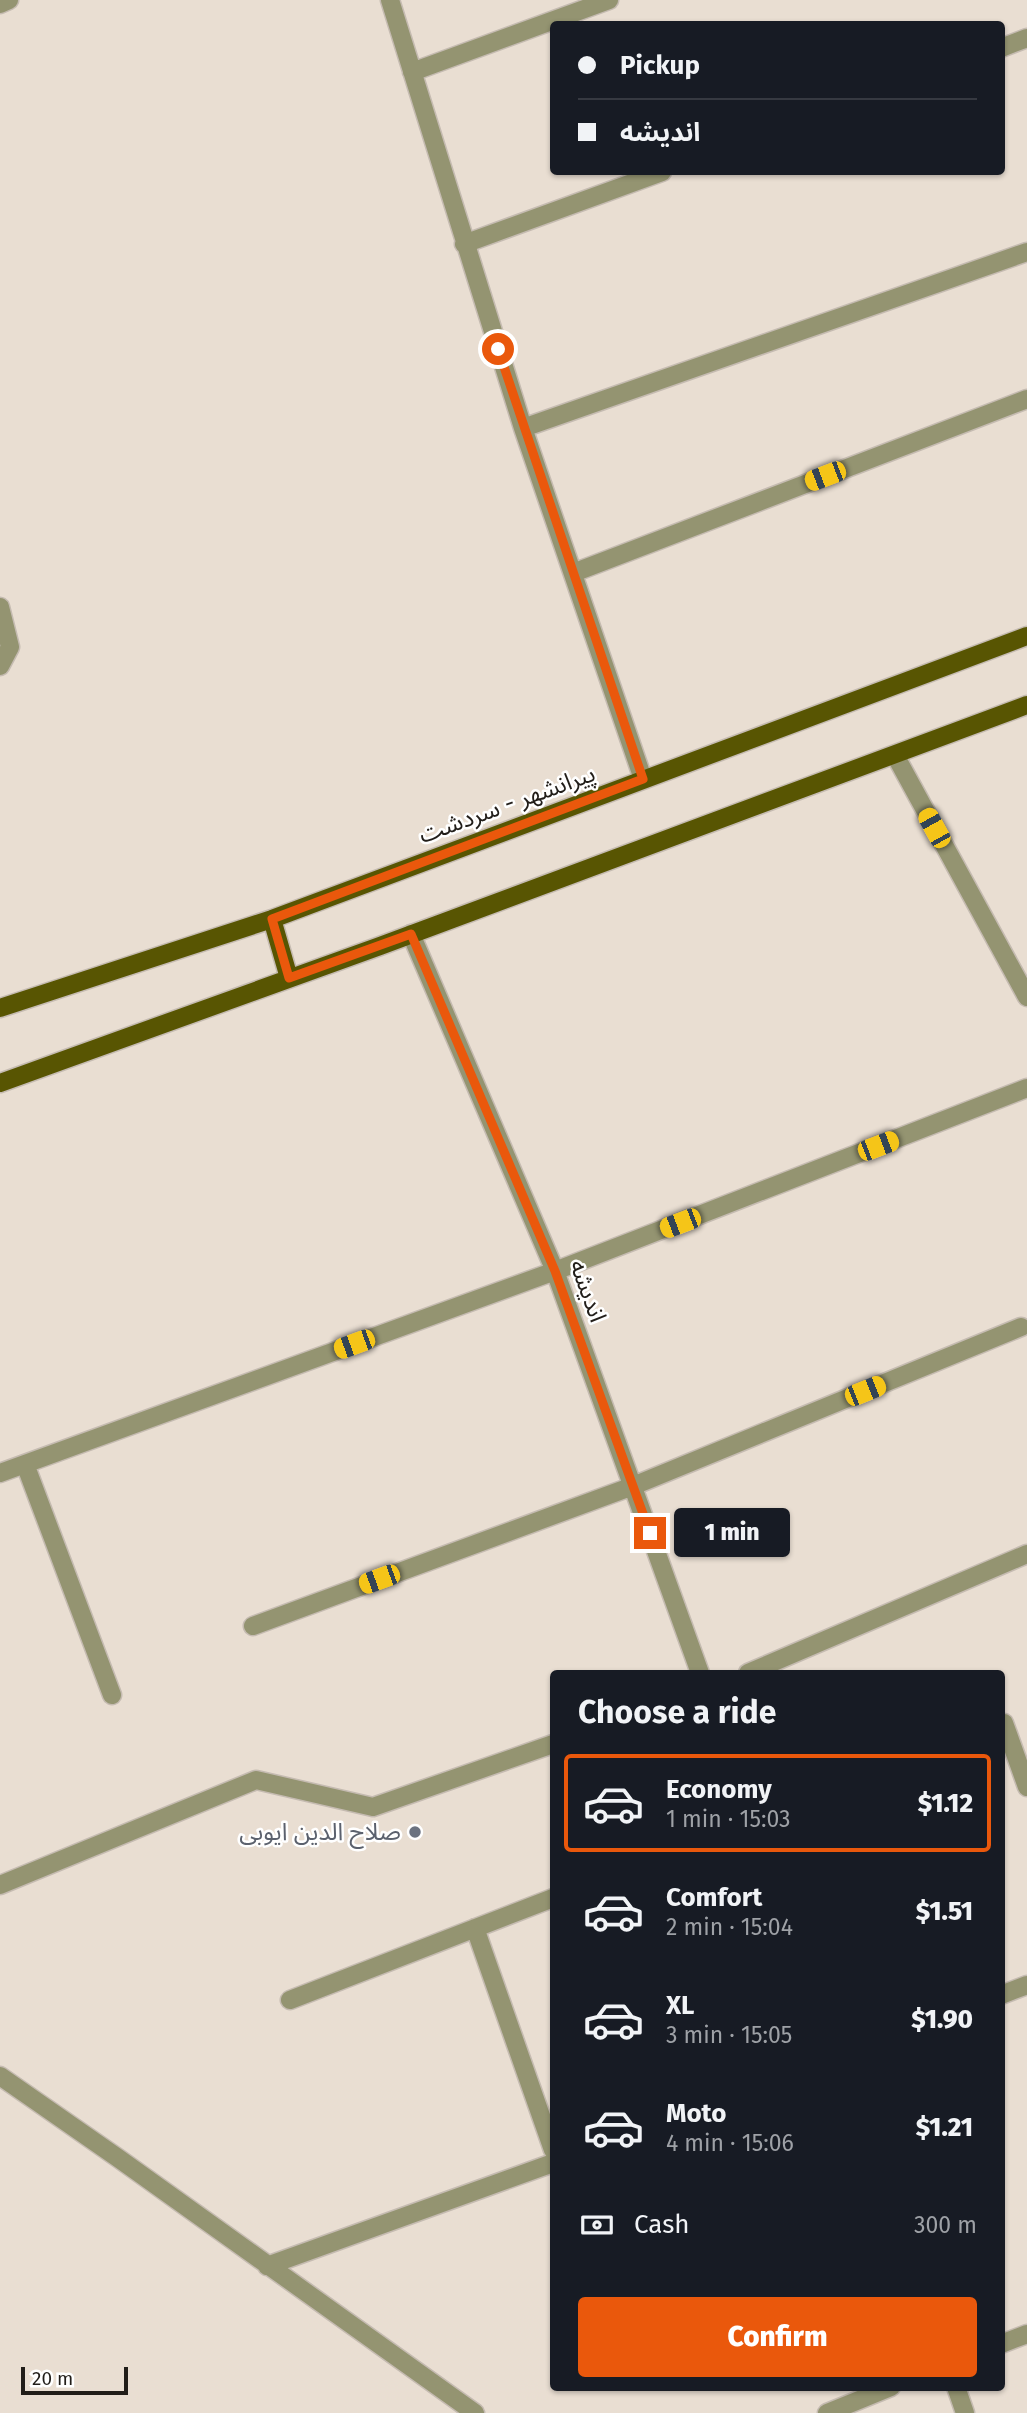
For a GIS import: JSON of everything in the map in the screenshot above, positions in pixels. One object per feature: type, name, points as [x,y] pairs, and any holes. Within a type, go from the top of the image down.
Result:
[{"type":"main road","name":"پیرانشهر - سردشت","points":[[0,1008],[272,919],[1027,636]]},
{"type":"main road","points":[[0,1083],[411,934],[1027,705]]},
{"type":"main road","points":[[272,919],[289,978]]},
{"type":"street","points":[[0,4],[9,0]]},
{"type":"street","points":[[390,0],[523,428],[643,779]]},
{"type":"street","points":[[551,21],[608,0]]},
{"type":"street","points":[[412,72],[550,21]]},
{"type":"street","points":[[1005,46],[1027,38]]},
{"type":"street","points":[[464,244],[654,175]]},
{"type":"street","points":[[523,428],[1027,252]]},
{"type":"street","points":[[573,573],[1027,399]]},
{"type":"street","points":[[0,607],[10,647],[0,666]]},
{"type":"street","points":[[895,755],[1027,997]]},
{"type":"street","name":"اندیشه","points":[[411,934],[555,1271],[700,1670]]},
{"type":"street","points":[[0,1473],[555,1271],[1027,1088]]},
{"type":"street","points":[[253,1626],[633,1486],[1021,1327]]},
{"type":"street","points":[[25,1464],[112,1695]]},
{"type":"street","points":[[755,1670],[1027,1554]]},
{"type":"street","points":[[1005,1726],[1027,1787]]},
{"type":"street","points":[[0,1885],[256,1780],[373,1807],[550,1745]]},
{"type":"street","points":[[290,2000],[550,1899]]},
{"type":"street","points":[[475,1928],[550,2141]]},
{"type":"street","points":[[1005,1993],[1027,1985]]},
{"type":"street","points":[[0,2076],[475,2413]]},
{"type":"street","points":[[267,2266],[550,2164]]},
{"type":"street","points":[[1005,2342],[1027,2334]]},
{"type":"street","points":[[827,2413],[881,2391]]},
{"type":"street","points":[[957,2391],[965,2413]]},
{"type":"place","name":"صلاح الدین ایوبی","points":[[415,1832]]},
{"type":"route","points":[[498,349],[643,779],[272,919],[289,978],[411,934],[555,1271],[650,1533]]}]
